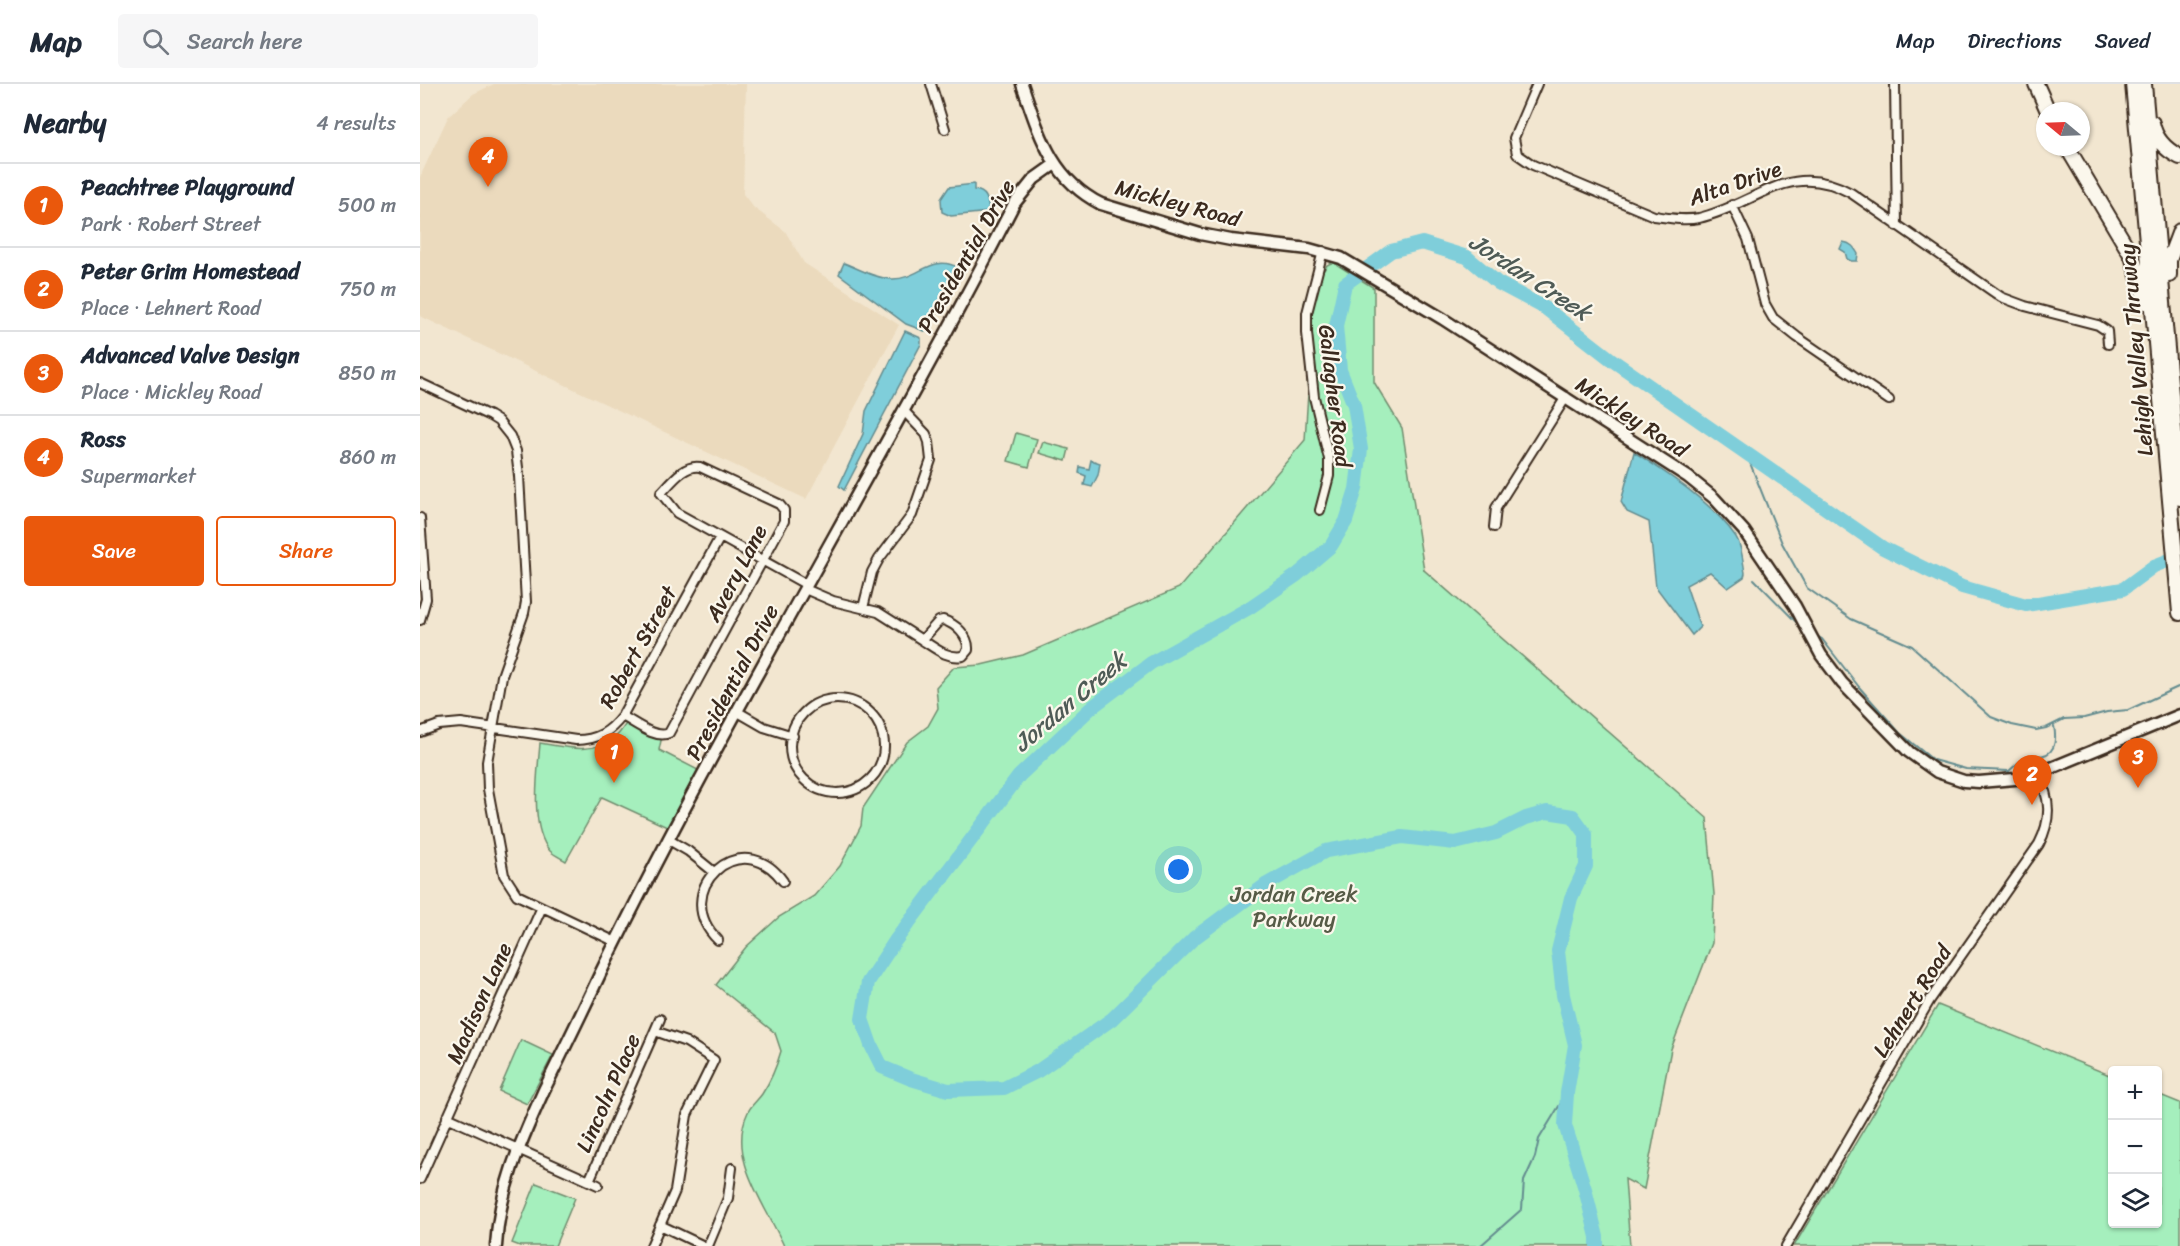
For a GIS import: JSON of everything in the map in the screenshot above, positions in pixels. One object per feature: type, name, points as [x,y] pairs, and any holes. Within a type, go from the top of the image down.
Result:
[{"type":"highway","points":[[2036,84],[2044,102]]},
{"type":"highway","points":[[2141,85],[2156,135],[2167,148],[2180,157]]},
{"type":"highway","name":"Lehigh Valley Thruway","points":[[2141,85],[2156,340],[2177,498]]},
{"type":"highway","name":"Lehigh Valley Thruway","points":[[2141,85],[2173,415],[2180,613]]},
{"type":"highway","points":[[2072,156],[2132,256],[2156,340]]},
{"type":"highway","points":[[2173,415],[2169,260],[2180,231]]},
{"type":"street","points":[[931,84],[945,129]]},
{"type":"street","name":"Mickley Road","points":[[1022,84],[1038,130],[1055,164],[1074,187],[1101,204],[1200,234],[1323,251],[1341,258],[1390,286],[1675,467],[1714,498],[1744,531],[1802,619],[1812,641],[1842,683],[1909,752],[1925,765],[1950,777],[1979,782],[2016,780],[2037,774],[2180,715]]},
{"type":"street","name":"Alta Drive","points":[[1538,84],[1514,138],[1517,154],[1521,158],[1654,216],[1680,219],[1699,218],[1778,185],[1819,181],[1842,188],[2001,297],[2025,306],[2091,322],[2104,328],[2108,334],[2108,344]]},
{"type":"street","points":[[1895,84],[1897,226]]},
{"type":"street","name":"Presidential Drive","points":[[496,1246],[504,1187],[518,1149],[616,942],[1017,198],[1034,178],[1055,164]]},
{"type":"street","points":[[1732,205],[1749,239],[1765,304],[1773,318],[1797,338],[1889,400]]},
{"type":"street","name":"Gallagher Road","points":[[1320,510],[1329,476],[1329,459],[1314,397],[1307,313],[1323,251]]},
{"type":"street","points":[[420,383],[490,416],[505,428],[516,451],[526,602],[502,676],[486,776],[504,875],[517,895],[616,942]]},
{"type":"street","points":[[1494,527],[1496,508],[1566,397]]},
{"type":"street","points":[[863,608],[872,572],[912,515],[931,460],[926,434],[903,410]]},
{"type":"street","name":"Avery Lane","points":[[622,716],[658,735],[669,733],[784,521],[784,510],[779,504],[695,466],[685,469],[661,493],[670,508],[720,537]]},
{"type":"street","points":[[420,518],[426,599],[420,620]]},
{"type":"street","points":[[720,537],[833,601],[888,617],[922,640],[951,657],[963,656],[968,650],[967,639],[946,620],[939,621],[922,640]]},
{"type":"street","name":"Robert Street","points":[[420,732],[451,723],[585,740],[610,730],[622,716],[720,537]]},
{"type":"street","points":[[829,700],[848,700],[864,707],[876,720],[882,736],[882,753],[875,773],[862,786],[844,793],[827,793],[811,786],[798,772],[791,755],[793,736],[799,720],[811,707],[829,700]]},
{"type":"street","points":[[738,712],[764,727],[793,736]]},
{"type":"street","name":"Lehnert Road","points":[[1786,1246],[1930,1000],[2039,844],[2047,826],[2049,804],[2043,784],[2037,774]]},
{"type":"street","points":[[669,840],[688,851],[714,872]]},
{"type":"street","points":[[718,940],[708,929],[701,906],[704,887],[714,872],[734,860],[752,859],[769,866],[783,881]]},
{"type":"street","name":"Madison Lane","points":[[420,1179],[542,907]]},
{"type":"street","name":"Lincoln Place","points":[[589,1181],[660,1019]]},
{"type":"street","points":[[651,1246],[678,1179],[687,1115],[714,1060],[686,1042],[655,1031]]},
{"type":"street","name":"Lincoln Place","points":[[447,1117],[598,1185]]},
{"type":"street","points":[[660,1225],[706,1246],[728,1198],[732,1168]]},
{"type":"shaded area","points":[[494,84],[746,84],[743,194],[754,208],[785,231],[804,263],[899,325],[806,499],[420,316],[420,177],[448,117],[473,94]]},
{"type":"green space","name":"Jordan Creek Parkway","points":[[1333,262],[1374,288],[1374,382],[1402,428],[1424,570],[1707,818],[1714,894],[1712,943],[1671,1049],[1644,1189],[1625,1179],[1630,1246],[784,1246],[751,1181],[742,1146],[743,1129],[748,1112],[768,1084],[781,1051],[775,1033],[716,985],[746,947],[779,917],[814,896],[840,866],[861,826],[863,808],[907,742],[928,726],[938,708],[936,687],[954,667],[981,665],[1023,655],[1179,588],[1305,440],[1308,393],[1303,323],[1304,303],[1316,269],[1324,270]]},
{"type":"green space","points":[[1016,433],[1037,439],[1029,467],[1008,461]]},
{"type":"green space","points":[[1043,442],[1069,449],[1066,461],[1039,453]]},
{"type":"green space","points":[[629,719],[662,736],[659,750],[698,770],[667,827],[602,797],[566,861],[550,851],[543,841],[539,828],[536,799],[540,743],[578,748],[597,747],[616,736]]},
{"type":"green space","points":[[1938,1005],[2108,1074],[2108,1228],[2162,1228],[2162,1096],[2180,1103],[2180,1246],[1794,1246]]},
{"type":"green space","points":[[521,1040],[553,1055],[527,1104],[499,1091]]},
{"type":"green space","points":[[536,1183],[575,1198],[555,1246],[520,1246],[512,1243]]},
{"type":"water","points":[[974,184],[974,190],[982,192],[986,197],[989,212],[951,216],[942,212],[941,199],[949,187]]},
{"type":"water","points":[[1843,242],[1855,249],[1858,254],[1857,261],[1847,259],[1845,252],[1840,249]]},
{"type":"water","points":[[844,263],[887,279],[902,278],[941,263],[959,268],[927,332],[906,324],[839,274]]},
{"type":"water","points":[[905,331],[921,338],[921,344],[844,490],[839,486],[863,434],[866,411]]},
{"type":"water","points":[[1634,452],[1675,480],[1715,512],[1740,545],[1744,577],[1728,588],[1710,572],[1686,585],[1700,627],[1692,635],[1656,587],[1649,522],[1627,512],[1621,502]]},
{"type":"water","points":[[1091,460],[1100,463],[1098,475],[1092,487],[1084,485],[1086,476],[1079,473],[1080,467],[1089,469]]},
{"type":"waterway","name":"Jordan Creek","points":[[1597,1246],[1597,1237],[1585,1189],[1565,1125],[1567,1093],[1575,1045],[1563,995],[1558,951],[1571,898],[1586,866],[1586,834],[1573,816],[1547,812],[1526,818],[1496,833],[1455,843],[1402,837],[1326,851],[1267,884],[1194,938],[1112,1019],[1038,1071],[1004,1088],[948,1090],[882,1067],[862,1019],[868,982],[895,941],[1019,776],[1091,708],[1151,663],[1249,608],[1297,575],[1331,546],[1346,521],[1356,489],[1361,449],[1354,405],[1340,370],[1336,326],[1345,284],[1391,251],[1422,243],[1467,257],[1498,283],[1545,308],[1612,360],[1883,548],[1962,587],[2026,605],[2123,589],[2154,566],[2180,556]]},
{"type":"waterway","points":[[1746,453],[1782,543],[1807,588],[1851,619],[1912,646],[1991,717],[2012,725],[2036,730],[2064,719],[2128,710],[2178,687]]},
{"type":"waterway","points":[[1754,579],[1802,628]]},
{"type":"waterway","points":[[1815,635],[1822,639],[1859,687],[1900,733],[1933,760],[1966,769],[2009,771],[2019,762]]},
{"type":"waterway","points":[[2035,756],[2042,756],[2051,751],[2055,743],[2054,726]]},
{"type":"waterway","name":"Jordan Creek","points":[[1480,1246],[1522,1209],[1524,1181],[1535,1157],[1539,1139],[1567,1093]]},
{"type":"place","name":"Ross","points":[[488,187]]},
{"type":"place","name":"Peachtree Playground","points":[[614,783]]},
{"type":"place","name":"Advanced Valve Design","points":[[2138,788]]},
{"type":"place","name":"Peter Grim Homestead","points":[[2032,805]]}]
